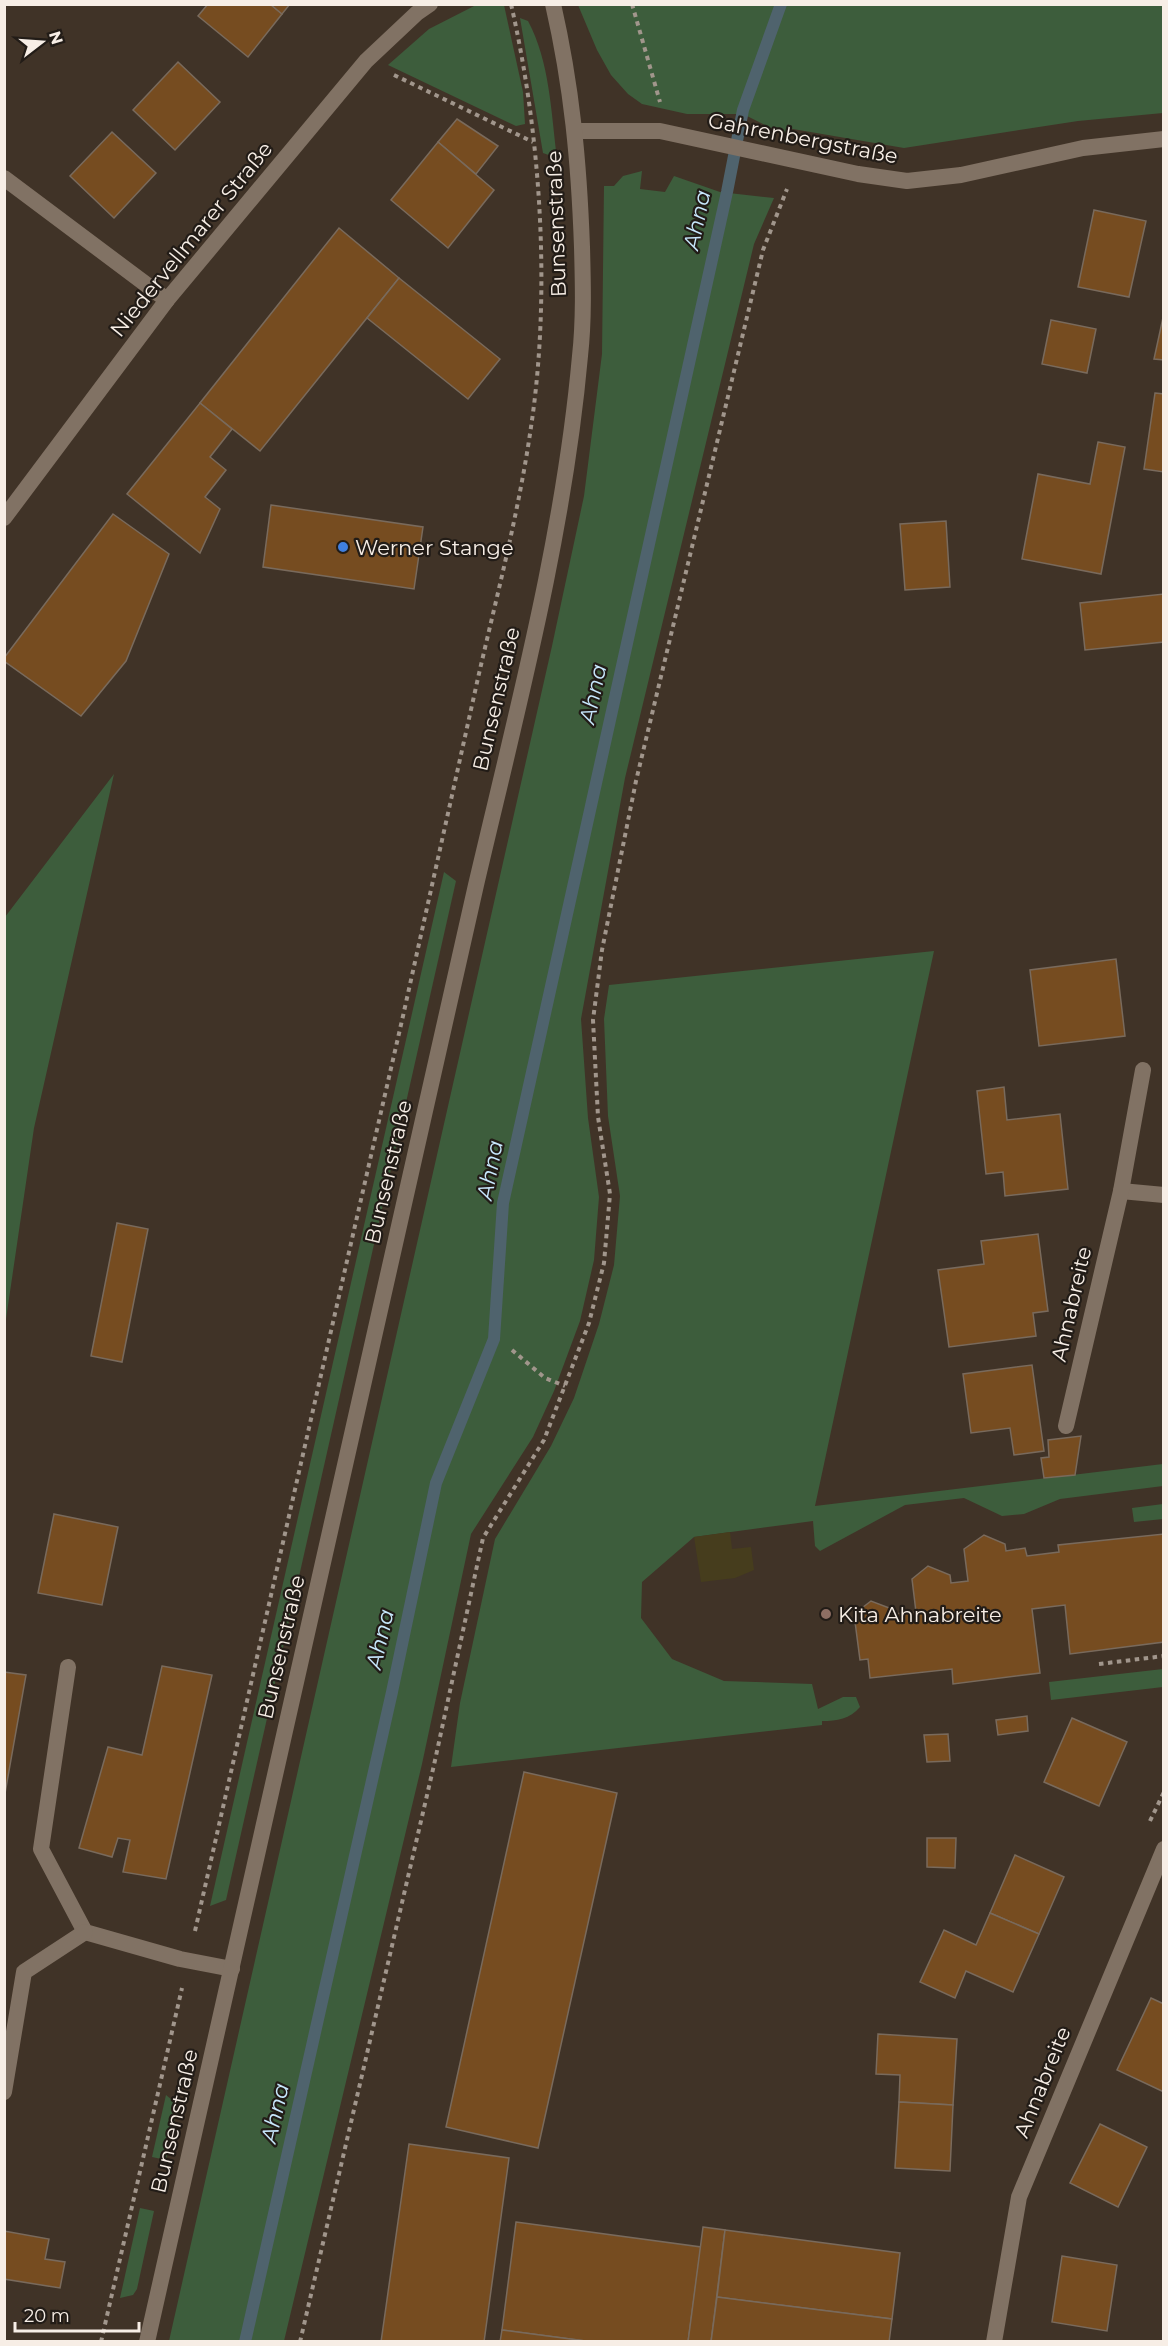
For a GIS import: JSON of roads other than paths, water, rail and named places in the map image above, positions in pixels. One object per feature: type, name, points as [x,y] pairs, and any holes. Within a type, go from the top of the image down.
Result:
[{"type":"street","name":"Niedervellmarer Straße","points":[[4,518],[167,300],[366,61],[417,13],[430,4]]},
{"type":"street","name":"Bunsenstraße","points":[[147,2342],[532,644],[563,493],[580,354],[582,272],[580,186],[575,131],[566,62],[553,4]]},
{"type":"street","name":"Gahrenbergstraße","points":[[575,131],[660,131],[858,174],[907,181],[960,175],[1083,148],[1164,139]]},
{"type":"street","points":[[4,178],[167,300]]},
{"type":"street","name":"Ahnabreite","points":[[1066,1426],[1121,1191],[1143,1070]]},
{"type":"street","points":[[1121,1191],[1164,1195]]},
{"type":"street","points":[[68,1667],[41,1849],[85,1932],[188,1961],[232,1969]]},
{"type":"street","name":"Ahnabreite","points":[[994,2342],[1019,2197],[1160,1867],[1164,1849]]},
{"type":"street","points":[[4,2092],[24,1972],[85,1932]]},
{"type":"waterway","name":"Ahna","points":[[245,2342],[392,1692],[436,1483],[494,1339],[503,1203],[727,192],[743,110],[781,4]]},
{"type":"place","name":"Werner Stange","points":[[343,547]]},
{"type":"place","name":"Kita Ahnabreite","points":[[826,1614]]}]
